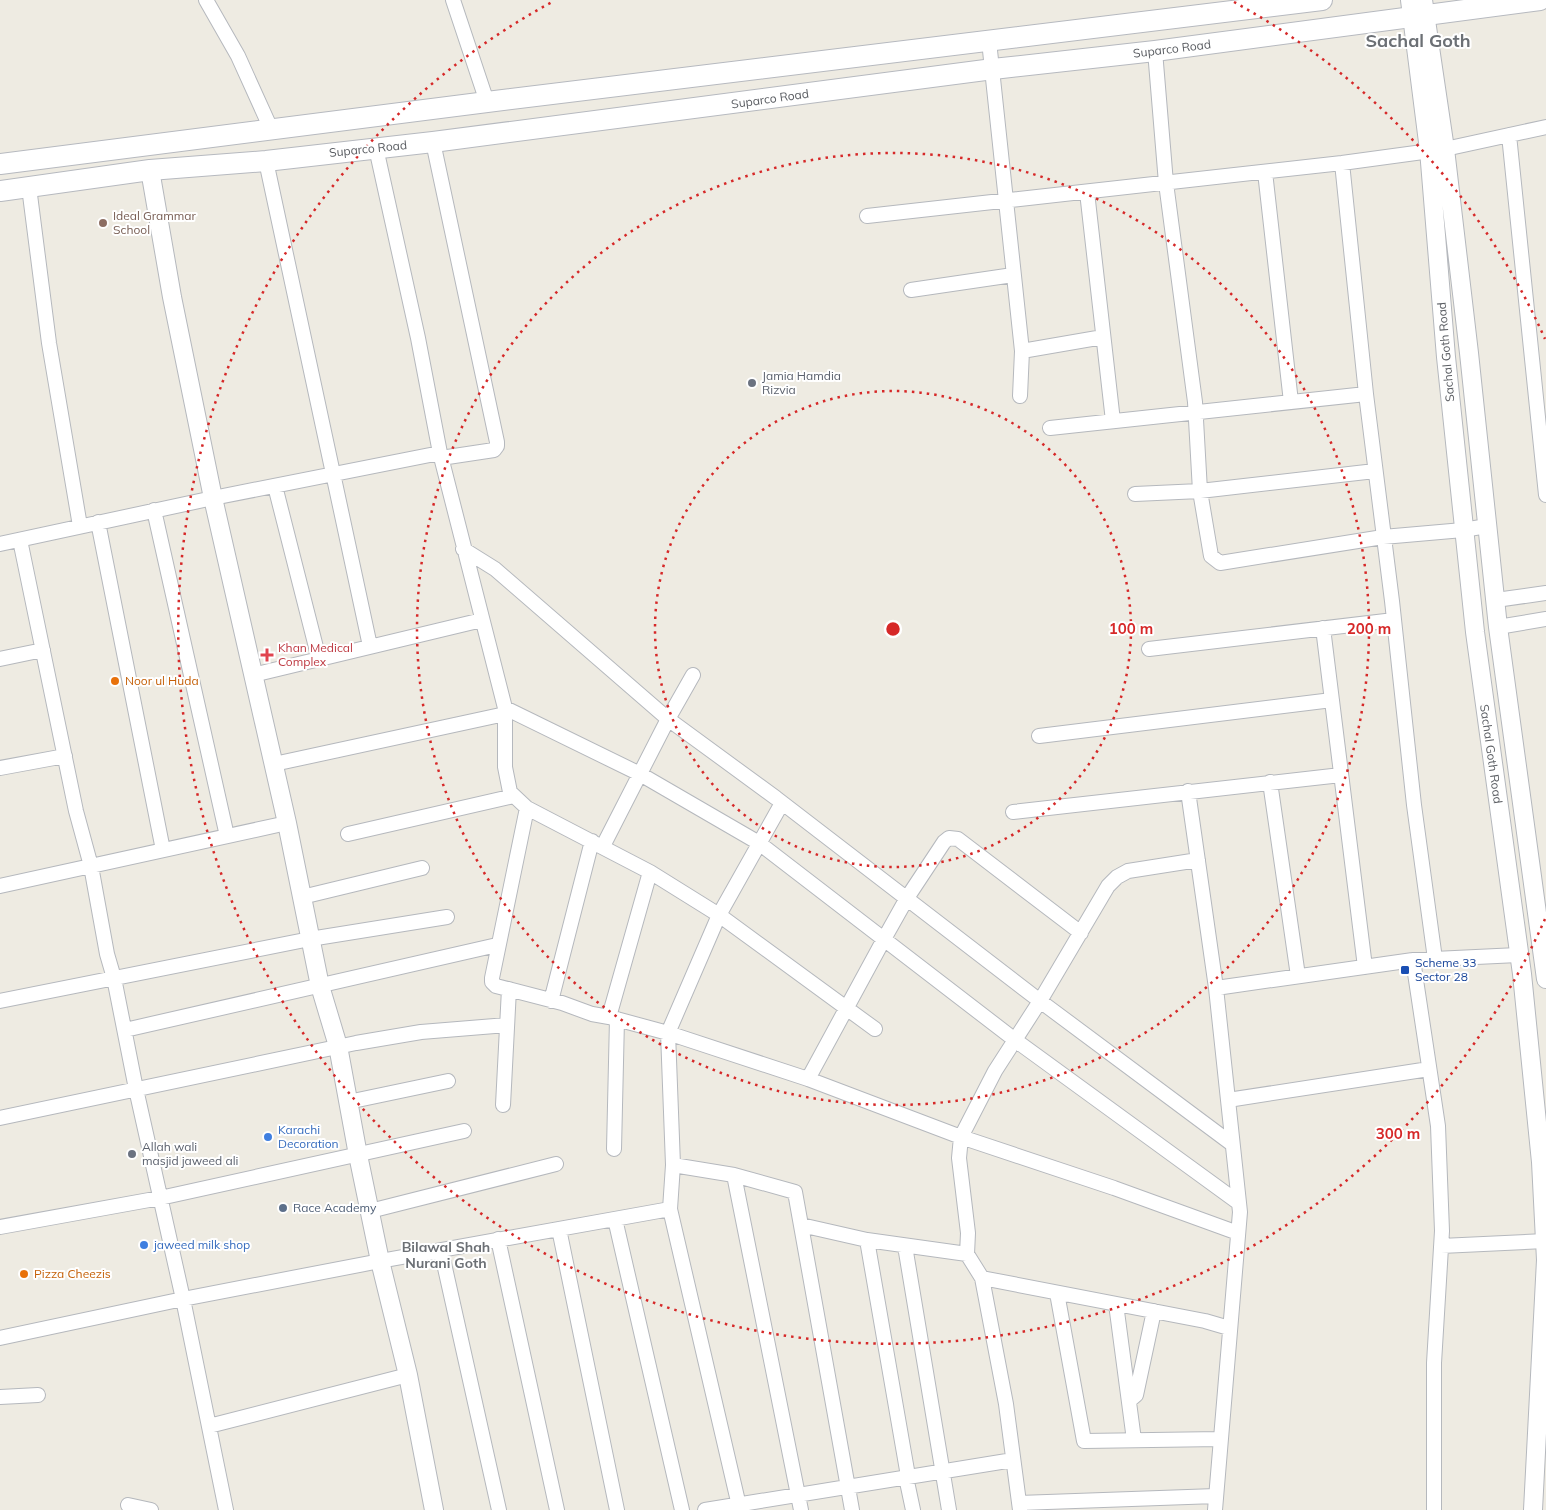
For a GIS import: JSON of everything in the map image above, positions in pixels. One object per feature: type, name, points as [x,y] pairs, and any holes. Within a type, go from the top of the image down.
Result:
[{"type":"main road","points":[[0,164],[486,102],[1322,0]]},
{"type":"main road","name":"Suparco Road","points":[[0,191],[150,170],[266,161],[439,141],[993,69],[1155,51],[1418,8],[1540,0]]},
{"type":"main road","points":[[439,141],[441,108]]},
{"type":"main road","points":[[111,151],[115,176]]},
{"type":"street","points":[[206,0],[238,56],[271,129]]},
{"type":"street","points":[[454,0],[486,102]]},
{"type":"street","name":"Sachal Goth Road","points":[[1418,8],[1437,149],[1469,353],[1498,627],[1546,973]]},
{"type":"street","points":[[989,41],[1022,351],[1020,396]]},
{"type":"street","points":[[1155,51],[1166,183],[1195,413],[1200,492],[1211,556],[1220,562],[1383,537],[1463,530],[1486,526]]},
{"type":"street","points":[[867,216],[1342,163],[1437,149],[1546,127]]},
{"type":"street","points":[[1509,135],[1546,496]]},
{"type":"street","points":[[0,544],[154,510],[333,474],[440,455],[494,450],[498,446],[498,442],[439,141]]},
{"type":"street","points":[[376,148],[418,338],[440,455],[505,711],[506,767],[510,792],[527,808],[650,872],[719,915],[875,1029]]},
{"type":"street","name":"Sachal Goth Road","points":[[1437,149],[1446,357],[1463,530],[1475,632],[1522,974],[1541,1162],[1545,1251],[1533,1510]]},
{"type":"street","points":[[266,161],[370,646]]},
{"type":"street","points":[[1342,163],[1366,394],[1394,620],[1414,805],[1435,959]]},
{"type":"street","points":[[150,170],[172,297],[214,498],[287,823],[320,986],[338,1046],[358,1155],[380,1261],[408,1375],[434,1510]]},
{"type":"street","points":[[1265,172],[1291,402]]},
{"type":"street","points":[[29,187],[49,343],[80,526]]},
{"type":"street","points":[[1087,192],[1113,421]]},
{"type":"street","points":[[911,290],[1013,275]]},
{"type":"street","points":[[1022,351],[1103,338]]},
{"type":"street","points":[[1050,428],[1366,394]]},
{"type":"street","points":[[1135,494],[1200,492],[1375,470]]},
{"type":"street","points":[[275,486],[319,659]]},
{"type":"street","points":[[154,510],[227,836]]},
{"type":"street","points":[[98,522],[164,850]]},
{"type":"street","points":[[20,540],[76,811],[91,866],[107,954],[114,978],[136,1089],[183,1299],[226,1510]]},
{"type":"street","points":[[463,549],[495,569],[668,720],[782,803],[1040,1001],[1232,1144]]},
{"type":"street","points":[[1496,600],[1546,593]]},
{"type":"street","points":[[1498,627],[1546,619]]},
{"type":"street","points":[[253,675],[482,620]]},
{"type":"street","points":[[1149,649],[1394,620]]},
{"type":"street","points":[[1322,628],[1365,966]]},
{"type":"street","points":[[0,659],[43,650]]},
{"type":"street","points":[[551,1001],[598,844],[640,774],[693,675]]},
{"type":"street","points":[[1039,736],[1332,700]]},
{"type":"street","points":[[274,764],[505,711],[640,774],[760,843],[1015,1040],[1240,1203]]},
{"type":"street","points":[[0,768],[65,756]]},
{"type":"street","points":[[1013,812],[1341,775]]},
{"type":"street","points":[[1270,782],[1298,976]]},
{"type":"street","points":[[1188,791],[1198,860],[1216,988],[1240,1203],[1215,1503],[1020,1506],[1006,1404],[982,1278],[967,1254],[968,1233],[960,1158],[961,1137],[995,1071],[1040,1001],[1108,886],[1117,877],[1128,871],[1198,860]]},
{"type":"street","points":[[348,834],[514,796]]},
{"type":"street","points":[[739,1507],[670,1209],[673,1165],[668,1033],[719,915],[782,803]]},
{"type":"street","points":[[527,808],[497,945],[492,982],[496,986],[562,1003],[592,1014],[668,1033],[808,1079],[961,1137],[1114,1188],[1238,1233]]},
{"type":"street","points":[[0,886],[287,823]]},
{"type":"street","points":[[808,1079],[884,939],[944,842],[949,838],[958,838],[1081,933]]},
{"type":"street","points":[[302,897],[422,868]]},
{"type":"street","points":[[614,1149],[613,1018],[650,872]]},
{"type":"street","points":[[0,1001],[310,939],[447,917]]},
{"type":"street","points":[[124,1030],[497,945]]},
{"type":"street","points":[[1216,988],[1413,960],[1518,955]]},
{"type":"street","points":[[1413,960],[1438,1126],[1442,1231],[1434,1363],[1434,1510]]},
{"type":"street","points":[[503,1105],[509,989]]},
{"type":"street","points":[[0,1118],[338,1046],[421,1032],[507,1025]]},
{"type":"street","points":[[1228,1100],[1429,1069]]},
{"type":"street","points":[[348,1102],[448,1081]]},
{"type":"street","points":[[0,1227],[160,1198],[464,1132]]},
{"type":"street","points":[[370,1211],[556,1164]]},
{"type":"street","points":[[673,1165],[734,1174],[795,1192],[852,1510]]},
{"type":"street","points":[[734,1174],[801,1510]]},
{"type":"street","points":[[0,1338],[183,1299],[380,1261],[670,1209]]},
{"type":"street","points":[[615,1218],[682,1510]]},
{"type":"street","points":[[801,1224],[867,1240],[967,1254]]},
{"type":"street","points":[[558,1229],[617,1510]]},
{"type":"street","points":[[498,1240],[557,1510]]},
{"type":"street","points":[[867,1240],[913,1510]]},
{"type":"street","points":[[905,1246],[949,1510]]},
{"type":"street","points":[[1441,1246],[1545,1251]]},
{"type":"street","points":[[441,1250],[499,1510]]},
{"type":"street","points":[[982,1278],[1205,1321],[1229,1328]]},
{"type":"street","points":[[1057,1293],[1084,1441],[1220,1439]]},
{"type":"street","points":[[1116,1304],[1134,1440]]},
{"type":"street","points":[[1129,1401],[1136,1395],[1154,1311]]},
{"type":"street","points":[[209,1426],[408,1375]]},
{"type":"street","points":[[0,1397],[38,1394]]},
{"type":"street","points":[[705,1510],[739,1507],[798,1494],[1013,1460]]},
{"type":"street","points":[[128,1505],[151,1510]]},
{"type":"place","name":"Ideal Grammar School","points":[[103,223]]},
{"type":"place","name":"Jamia Hamdia Rizvia","points":[[752,383]]},
{"type":"place","name":"Khan Medical Complex","points":[[267,655]]},
{"type":"place","name":"Noor ul Huda","points":[[115,681]]},
{"type":"place","name":"Scheme 33 Sector 28","points":[[1405,970]]},
{"type":"place","name":"Karachi Decoration","points":[[268,1137]]},
{"type":"place","name":"Allah wali masjid jaweed ali","points":[[132,1154]]},
{"type":"place","name":"Race Academy","points":[[283,1208]]},
{"type":"place","name":"jaweed milk shop","points":[[144,1245]]},
{"type":"place","name":"Pizza Cheezis","points":[[24,1274]]},
{"type":"district","name":"Sachal Goth","points":[[1418,41]]},
{"type":"district","name":"Bilawal Shah Nurani Goth","points":[[446,1256]]}]
